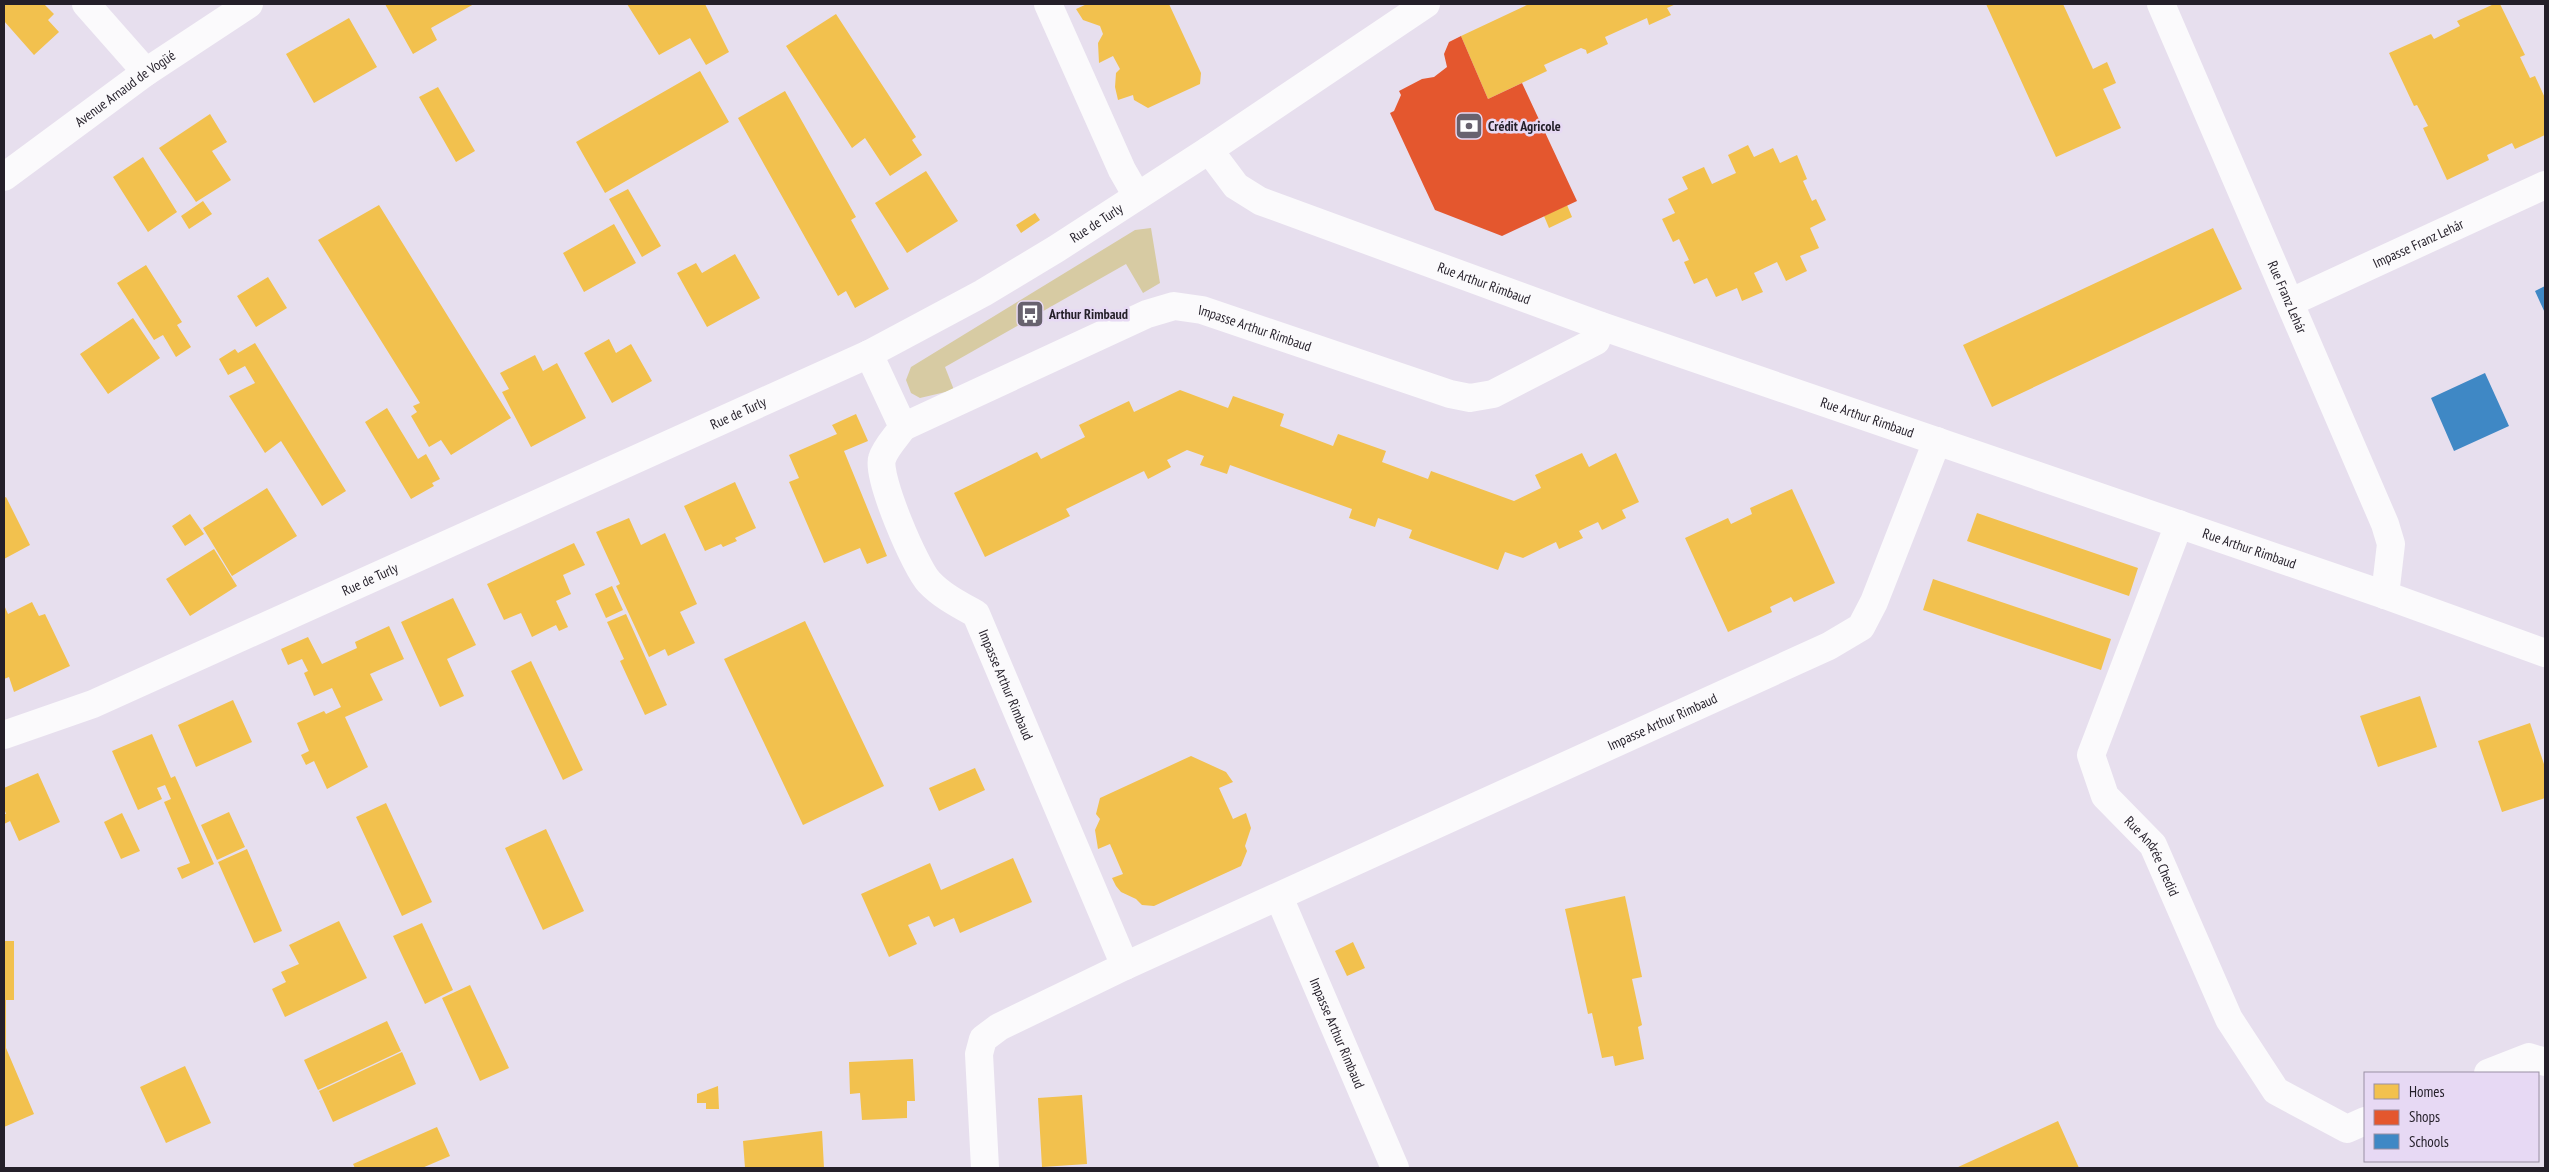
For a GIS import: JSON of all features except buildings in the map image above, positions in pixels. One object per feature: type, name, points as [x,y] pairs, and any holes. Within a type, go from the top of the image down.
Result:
[{"type":"street","points":[[86,4],[146,72]]},
{"type":"street","name":"Avenue Arnaud de Vogüé","points":[[4,177],[146,72],[249,4]]},
{"type":"street","points":[[1048,4],[1122,170],[1137,196]]},
{"type":"street","name":"Rue de Turly","points":[[4,735],[93,704],[869,354],[983,292],[1056,249],[1210,150],[1426,4]]},
{"type":"street","name":"Rue Franz Lehár","points":[[2161,4],[2385,524],[2391,544],[2385,595]]},
{"type":"street","name":"Rue Arthur Rimbaud","points":[[1210,150],[1236,186],[1260,201],[1601,326],[2385,595],[2545,652]]},
{"type":"street","name":"Impasse Franz Lehár","points":[[2291,302],[2545,185]]},
{"type":"street","name":"Impasse Arthur Rimbaud","points":[[1125,966],[976,614],[949,599],[927,581],[889,502],[882,473],[882,459],[903,427],[1147,314],[1174,306],[1202,310],[1450,394],[1470,398],[1493,394],[1596,341],[1601,326]]},
{"type":"street","points":[[869,354],[903,427]]},
{"type":"street","name":"Impasse Arthur Rimbaud","points":[[985,1168],[979,1054],[984,1039],[999,1027],[1125,966],[1829,646],[1861,627],[1874,602],[1937,441]]},
{"type":"street","name":"Rue Andrée Chedid","points":[[2179,524],[2092,755],[2105,796],[2152,845],[2229,1019],[2276,1091],[2347,1129],[2364,1121]]},
{"type":"street","name":"Impasse Arthur Rimbaud","points":[[1279,897],[1395,1168]]},
{"type":"street","points":[[2491,1072],[2529,1057],[2545,1062]]},
{"type":"shaded area","points":[[1151,228],[1160,283],[1143,293],[1126,264],[945,367],[954,390],[920,398],[911,393],[906,380],[911,367],[1135,230]]},
{"type":"place","name":"Crédit Agricole","points":[[1469,126]]},
{"type":"place","name":"Arthur Rimbaud","points":[[1030,314]]}]
